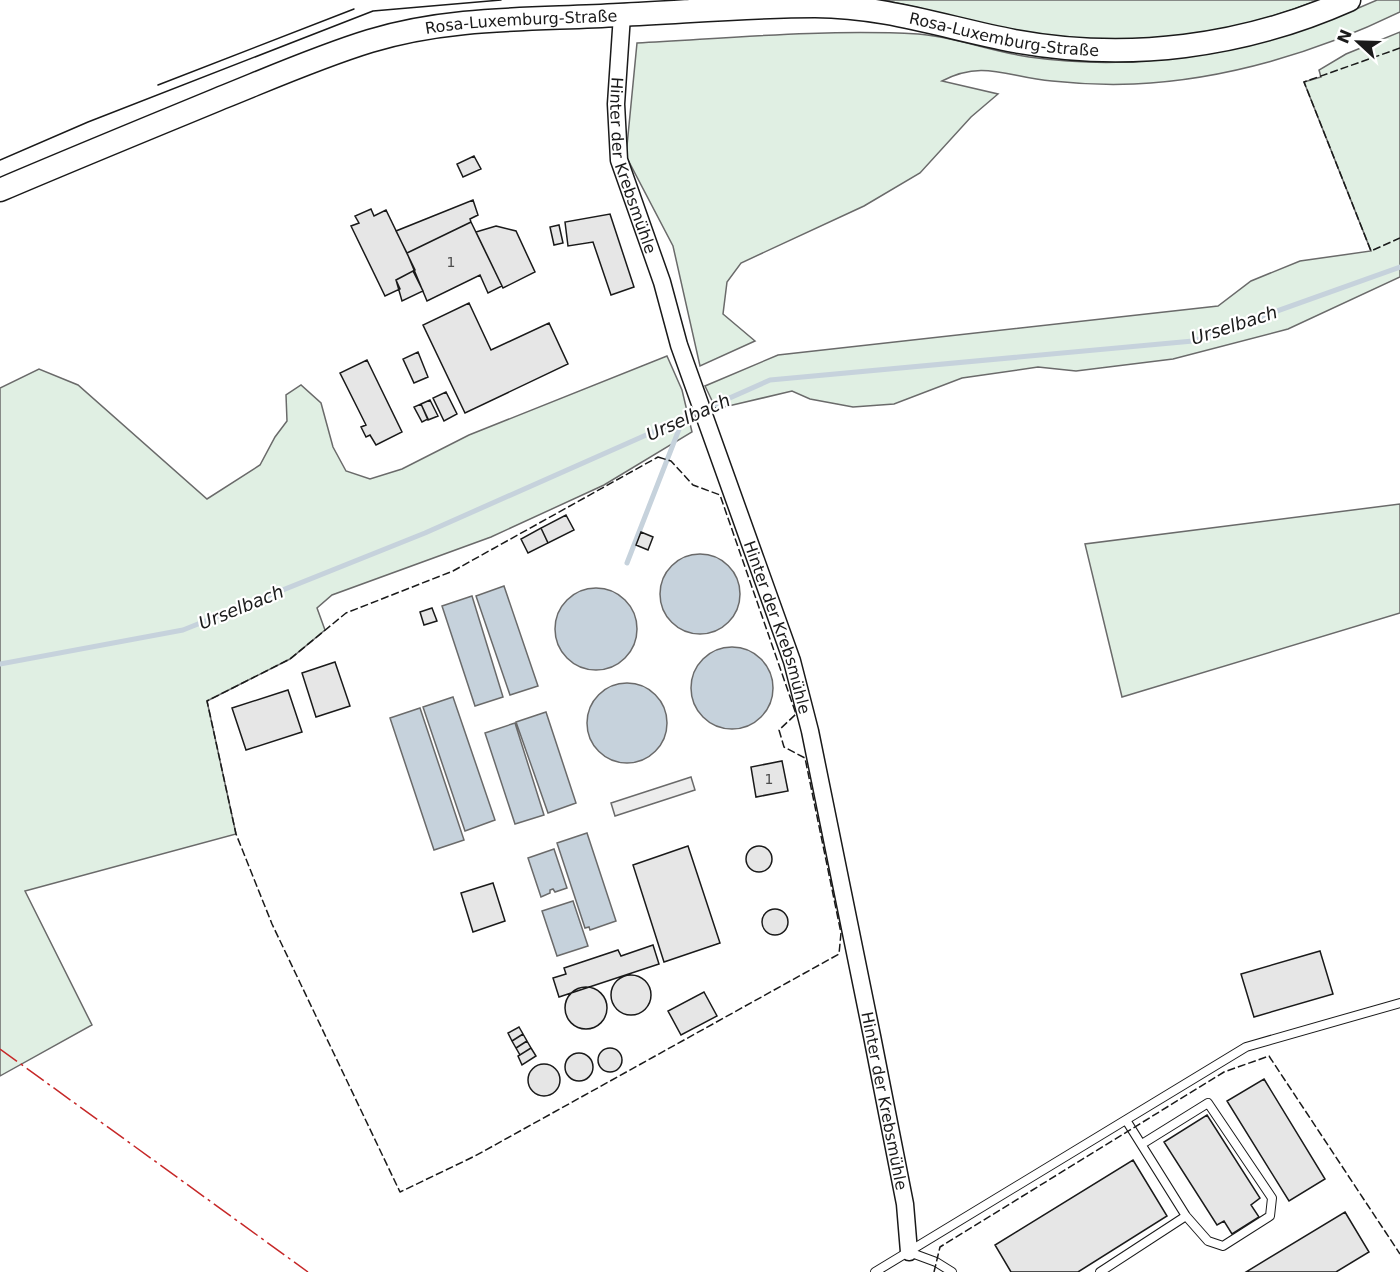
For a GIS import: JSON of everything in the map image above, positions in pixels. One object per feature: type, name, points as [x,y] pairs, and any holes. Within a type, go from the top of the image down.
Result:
[{"type":"main road","name":"Rosa-Luxemburg-Straße","points":[[0,190],[302,65],[371,40],[430,27],[482,21],[702,9],[818,6],[882,10],[1013,41],[1073,49],[1130,51],[1198,45],[1259,33],[1349,0]]},
{"type":"street","name":"Hinter der Krebsmühle","points":[[622,15],[616,104],[619,160],[662,282],[679,345],[792,661],[810,731],[903,1193],[909,1252]]},
{"type":"lane","points":[[875,1272],[1246,1047],[1400,1003]]},
{"type":"lane","points":[[1126,1120],[1186,1216],[1208,1241],[1223,1246],[1270,1216],[1272,1198],[1208,1103],[1142,1144]]},
{"type":"lane","points":[[1100,1272],[1186,1216]]},
{"type":"lane","points":[[909,1252],[936,1262],[952,1272]]},
{"type":"green space","points":[[881,0],[1318,0],[1281,14],[1205,32],[1166,37],[1088,39],[1010,30]]},
{"type":"green space","points":[[1377,0],[1400,0],[1400,12],[1337,40],[1304,51],[1270,62],[1202,77],[1134,84],[1093,84],[971,71],[942,81],[998,94],[971,117],[920,173],[864,206],[741,263],[727,282],[723,314],[755,341],[700,366],[673,246],[626,156],[637,43],[813,33],[918,34],[1029,57],[1074,61],[1163,60],[1207,54],[1293,32],[1335,18]]},
{"type":"green space","points":[[1400,32],[1400,277],[1288,329],[1173,359],[1076,371],[1038,367],[962,378],[894,404],[853,407],[810,399],[792,391],[716,409],[705,386],[778,355],[1218,306],[1251,281],[1300,261],[1371,251],[1304,82],[1321,77],[1319,70],[1346,54]]},
{"type":"green space","points":[[667,356],[682,390],[692,432],[604,485],[491,537],[332,595],[317,608],[325,630],[290,659],[207,701],[236,834],[25,891],[92,1025],[0,1076],[0,388],[39,369],[78,385],[207,499],[260,465],[275,437],[287,421],[286,395],[301,385],[321,403],[333,447],[346,471],[370,479],[402,469],[469,435]]},
{"type":"green space","points":[[1400,504],[1400,613],[1122,697],[1085,544]]},
{"type":"shaded area","points":[[700,554],[715,557],[728,566],[737,579],[740,594],[737,609],[728,622],[715,631],[700,634],[685,631],[672,622],[663,609],[660,594],[663,579],[672,566],[685,557]]},
{"type":"shaded area","points":[[504,586],[538,686],[510,695],[476,596]]},
{"type":"shaded area","points":[[596,588],[612,591],[625,600],[634,613],[637,629],[634,645],[625,658],[612,667],[596,670],[580,667],[567,658],[558,645],[555,629],[558,613],[567,600],[580,591]]},
{"type":"shaded area","points":[[472,596],[503,697],[475,706],[442,606]]},
{"type":"shaded area","points":[[732,647],[748,651],[761,659],[769,672],[773,688],[769,704],[761,717],[748,725],[732,729],[716,725],[703,717],[695,704],[691,688],[695,672],[703,659],[716,651]]},
{"type":"shaded area","points":[[619,683],[635,683],[656,694],[667,715],[667,731],[656,752],[635,763],[619,763],[605,757],[593,745],[587,731],[587,715],[593,701],[605,689]]},
{"type":"shaded area","points":[[453,697],[495,820],[465,831],[423,707]]},
{"type":"shaded area","points":[[420,708],[464,840],[434,850],[390,718]]},
{"type":"shaded area","points":[[546,712],[576,803],[548,813],[516,722]]},
{"type":"shaded area","points":[[515,723],[544,815],[515,824],[485,733]]},
{"type":"shaded area","points":[[691,777],[695,790],[615,816],[611,803]]},
{"type":"shaded area","points":[[587,833],[616,921],[590,930],[589,927],[585,928],[557,843]]},
{"type":"shaded area","points":[[554,849],[567,888],[555,892],[553,889],[550,890],[550,893],[541,897],[528,858]]},
{"type":"shaded area","points":[[573,901],[588,946],[557,956],[542,911]]},
{"type":"building","points":[[474,156],[481,169],[463,177],[457,164]]},
{"type":"building","points":[[473,200],[478,215],[470,219],[471,222],[407,253],[396,231]]},
{"type":"building","points":[[371,209],[374,216],[386,210],[415,270],[396,280],[400,289],[385,296],[351,226],[359,223],[355,216]]},
{"type":"building","points":[[610,214],[634,287],[611,295],[593,242],[568,246],[565,222]]},
{"type":"building","points":[[471,222],[502,286],[488,293],[480,275],[427,301],[407,253]]},
{"type":"building","points":[[559,225],[563,243],[554,245],[550,227]]},
{"type":"building","points":[[496,226],[516,231],[535,272],[503,288],[476,232]]},
{"type":"building","points":[[413,271],[423,291],[402,301],[396,280]]},
{"type":"building","points":[[469,303],[491,350],[549,323],[568,364],[465,413],[423,325]]},
{"type":"building","points":[[418,352],[428,377],[414,383],[403,359]]},
{"type":"building","points":[[367,360],[402,432],[376,445],[370,435],[366,437],[361,427],[366,425],[340,373]]},
{"type":"building","points":[[446,392],[457,414],[444,421],[433,398]]},
{"type":"building","points":[[430,400],[438,416],[428,420],[421,404]]},
{"type":"building","points":[[421,404],[428,419],[422,422],[414,407]]},
{"type":"building","points":[[566,515],[574,530],[548,543],[541,528]]},
{"type":"building","points":[[541,528],[548,543],[528,553],[521,539]]},
{"type":"building","points":[[641,532],[653,537],[648,550],[636,545]]},
{"type":"building","points":[[432,608],[437,621],[424,625],[420,612]]},
{"type":"building","points":[[335,662],[350,706],[316,717],[302,673]]},
{"type":"building","points":[[288,690],[302,732],[246,750],[232,708]]},
{"type":"building","points":[[782,761],[788,791],[756,797],[751,767]]},
{"type":"building","points":[[688,846],[720,943],[664,962],[633,865]]},
{"type":"building","points":[[759,846],[768,850],[772,859],[768,868],[759,872],[750,868],[746,859],[750,850]]},
{"type":"building","points":[[493,883],[505,921],[473,932],[461,893]]},
{"type":"building","points":[[775,909],[784,913],[788,922],[784,931],[775,935],[766,931],[762,922],[766,913]]},
{"type":"building","points":[[653,945],[659,964],[559,997],[553,978],[566,974],[564,968],[618,950],[621,956]]},
{"type":"building","points":[[1320,951],[1333,994],[1254,1017],[1241,974]]},
{"type":"building","points":[[631,975],[645,981],[651,995],[645,1009],[631,1015],[617,1009],[611,995],[617,981]]},
{"type":"building","points":[[586,987],[594,988],[601,993],[606,1000],[606,1016],[601,1023],[594,1028],[586,1029],[578,1028],[571,1023],[566,1016],[565,1008],[566,1000],[571,993],[578,988]]},
{"type":"building","points":[[704,992],[717,1016],[681,1035],[668,1011]]},
{"type":"building","points":[[519,1027],[523,1034],[512,1041],[508,1033]]},
{"type":"building","points":[[523,1034],[527,1041],[516,1048],[512,1041]]},
{"type":"building","points":[[527,1041],[531,1048],[520,1055],[516,1048]]},
{"type":"building","points":[[531,1048],[536,1056],[522,1065],[518,1056]]},
{"type":"building","points":[[610,1048],[615,1049],[621,1055],[621,1065],[615,1071],[610,1072],[605,1071],[599,1065],[598,1060],[599,1055],[605,1049]]},
{"type":"building","points":[[579,1053],[589,1057],[593,1067],[589,1077],[579,1081],[569,1077],[565,1067],[569,1057]]},
{"type":"building","points":[[544,1064],[555,1069],[560,1080],[555,1091],[544,1096],[533,1091],[528,1080],[533,1069]]},
{"type":"building","points":[[1264,1079],[1325,1179],[1289,1201],[1227,1101]]},
{"type":"building","points":[[1207,1115],[1260,1198],[1251,1205],[1259,1217],[1232,1234],[1224,1221],[1217,1225],[1164,1142]]},
{"type":"building","points":[[1133,1160],[1167,1216],[1078,1272],[1011,1272],[995,1245]]},
{"type":"building","points":[[1345,1212],[1369,1252],[1336,1272],[1246,1272]]},
{"type":"waterway","name":"Urselbach","points":[[0,664],[183,630],[425,533],[770,380],[1193,341],[1400,267]]},
{"type":"waterway","points":[[627,563],[683,419]]},
{"type":"tram line","points":[[0,160],[88,122],[373,11],[501,0]]},
{"type":"tram line","points":[[158,85],[354,9]]},
{"type":"fence","points":[[1400,48],[1304,82],[1371,251],[1400,238]]},
{"type":"fence","points":[[658,457],[671,461],[693,485],[720,495],[796,714],[779,730],[784,747],[805,758],[841,933],[839,954],[475,1156],[400,1192],[272,924],[236,834],[207,701],[290,659],[346,613],[453,571],[658,457]]},
{"type":"fence","points":[[934,1272],[940,1247],[1224,1072],[1269,1056],[1400,1254]]},
{"type":"power","points":[[0,1049],[308,1272]]}]
